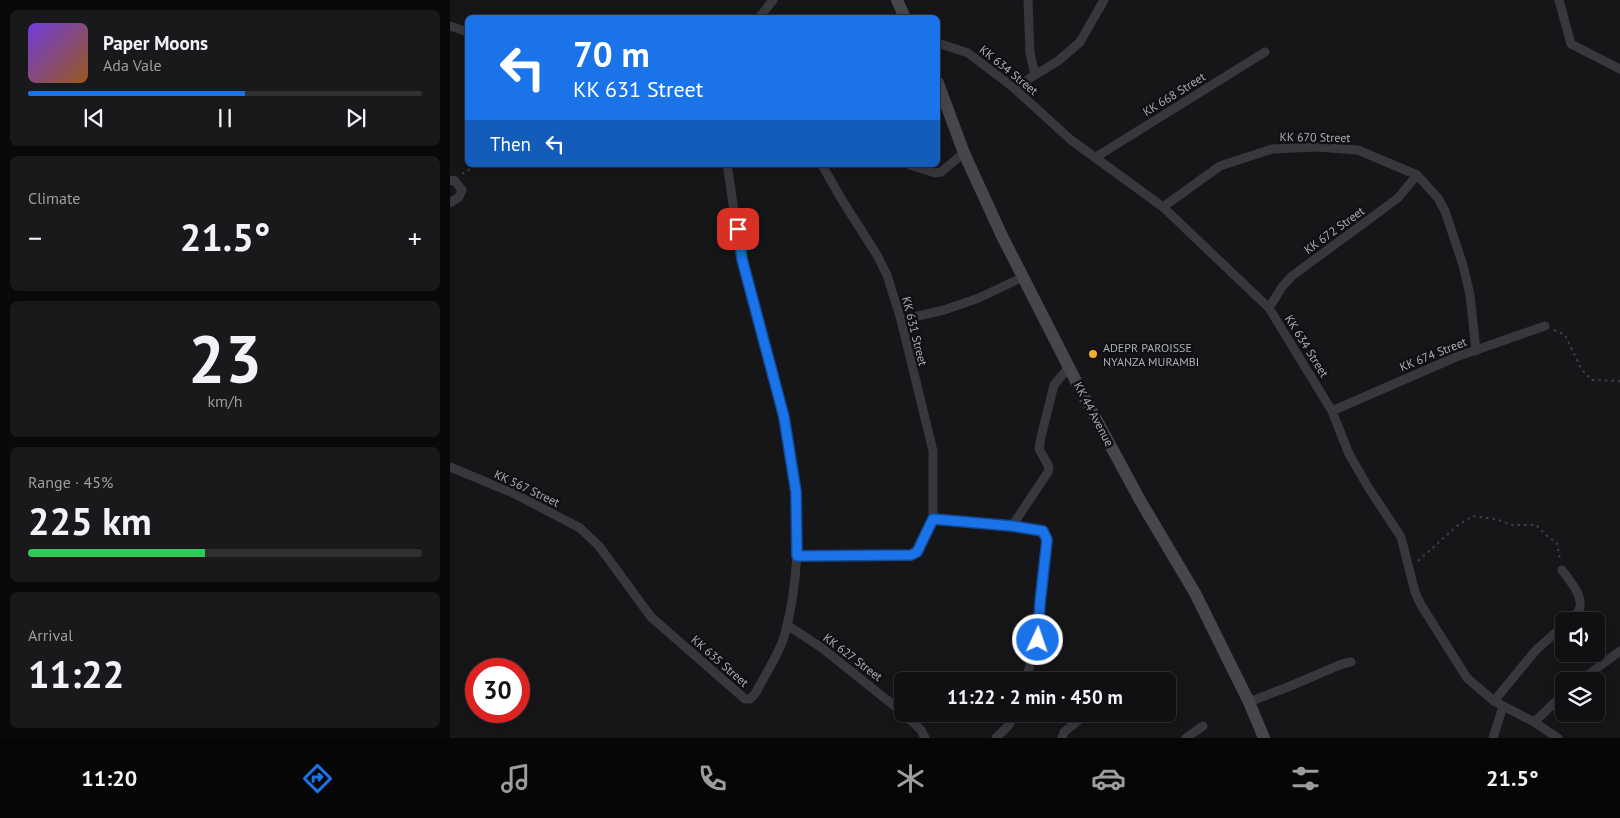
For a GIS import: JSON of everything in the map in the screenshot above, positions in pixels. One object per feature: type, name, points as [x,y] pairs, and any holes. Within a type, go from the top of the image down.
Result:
[{"type":"main road","points":[[897,0],[904,15]]},
{"type":"main road","name":"KK 44 Avenue","points":[[940,88],[964,153],[1002,236],[1141,502],[1195,593],[1249,702],[1264,738]]},
{"type":"street","points":[[761,15],[773,0]]},
{"type":"street","points":[[1028,0],[1030,53],[1035,75]]},
{"type":"street","points":[[1014,88],[1058,61],[1080,42],[1104,0]]},
{"type":"street","points":[[1559,0],[1571,44],[1620,69]]},
{"type":"street","points":[[450,26],[465,31]]},
{"type":"street","name":"KK 634 Street","points":[[940,45],[968,53],[1014,88],[1071,140],[1163,207],[1269,308],[1332,411],[1349,454],[1368,487],[1401,537],[1420,605],[1467,678],[1503,706],[1534,722],[1558,738]]},
{"type":"street","name":"KK 668 Street","points":[[1096,157],[1265,52]]},
{"type":"street","name":"KK 670 Street","points":[[1163,207],[1220,166],[1272,149],[1316,146],[1358,150],[1417,175]]},
{"type":"street","points":[[916,167],[935,173],[941,172],[964,153]]},
{"type":"street","name":"KK 635 Street","points":[[590,537],[651,617],[745,699],[750,699],[755,694],[783,640],[787,625],[797,556],[796,492],[784,417],[742,259],[727,167]]},
{"type":"street","name":"KK 631 Street","points":[[797,556],[911,555],[917,552],[933,519],[933,451],[901,320],[887,275],[877,255],[823,167]]},
{"type":"street","points":[[1417,175],[1438,198],[1445,211],[1463,265],[1470,295],[1476,351]]},
{"type":"street","name":"KK 672 Street","points":[[1269,308],[1282,287],[1292,276],[1398,198],[1417,175]]},
{"type":"street","points":[[450,203],[459,197],[462,190],[452,181]]},
{"type":"street","points":[[901,320],[944,310],[979,298],[1023,277]]},
{"type":"street","name":"KK 674 Street","points":[[1332,411],[1428,369],[1545,326]]},
{"type":"street","points":[[1012,526],[1048,472],[1049,467],[1040,452],[1042,437],[1054,385],[1070,368]]},
{"type":"street","name":"KK 567 Street","points":[[450,467],[513,494],[562,518],[580,528],[590,537]]},
{"type":"street","points":[[933,519],[1012,526],[1043,531],[1047,540],[1038,640],[1028,672]]},
{"type":"street","points":[[1562,570],[1581,602],[1578,612]]},
{"type":"street","name":"KK 627 Street","points":[[787,625],[822,648],[894,706]]},
{"type":"street","points":[[1494,700],[1536,650],[1555,632]]},
{"type":"street","points":[[1592,672],[1620,651]]},
{"type":"street","points":[[1249,702],[1351,662]]},
{"type":"street","points":[[1534,722],[1555,702]]},
{"type":"street","points":[[1493,738],[1503,706]]},
{"type":"street","name":"KK 627 Street","points":[[913,722],[921,730],[925,738]]},
{"type":"street","points":[[996,738],[1011,722]]},
{"type":"street","points":[[1062,738],[1064,732],[1076,722]]},
{"type":"street","points":[[1186,738],[1203,726]]},
{"type":"path","points":[[452,181],[474,167]]},
{"type":"path","points":[[1545,326],[1564,335],[1582,370],[1592,380],[1620,380]]},
{"type":"path","points":[[1409,570],[1457,526],[1473,516],[1495,519],[1514,525],[1536,525],[1557,543],[1562,570]]},
{"type":"place","name":"ADEPR PAROISSE NYANZA MURAMBI","points":[[1093,354]]},
{"type":"route","points":[[738,229],[742,259],[784,417],[796,492],[797,556],[900,557],[911,555],[917,552],[933,519],[1012,526],[1043,531],[1046,534],[1047,540],[1038,640]]}]
